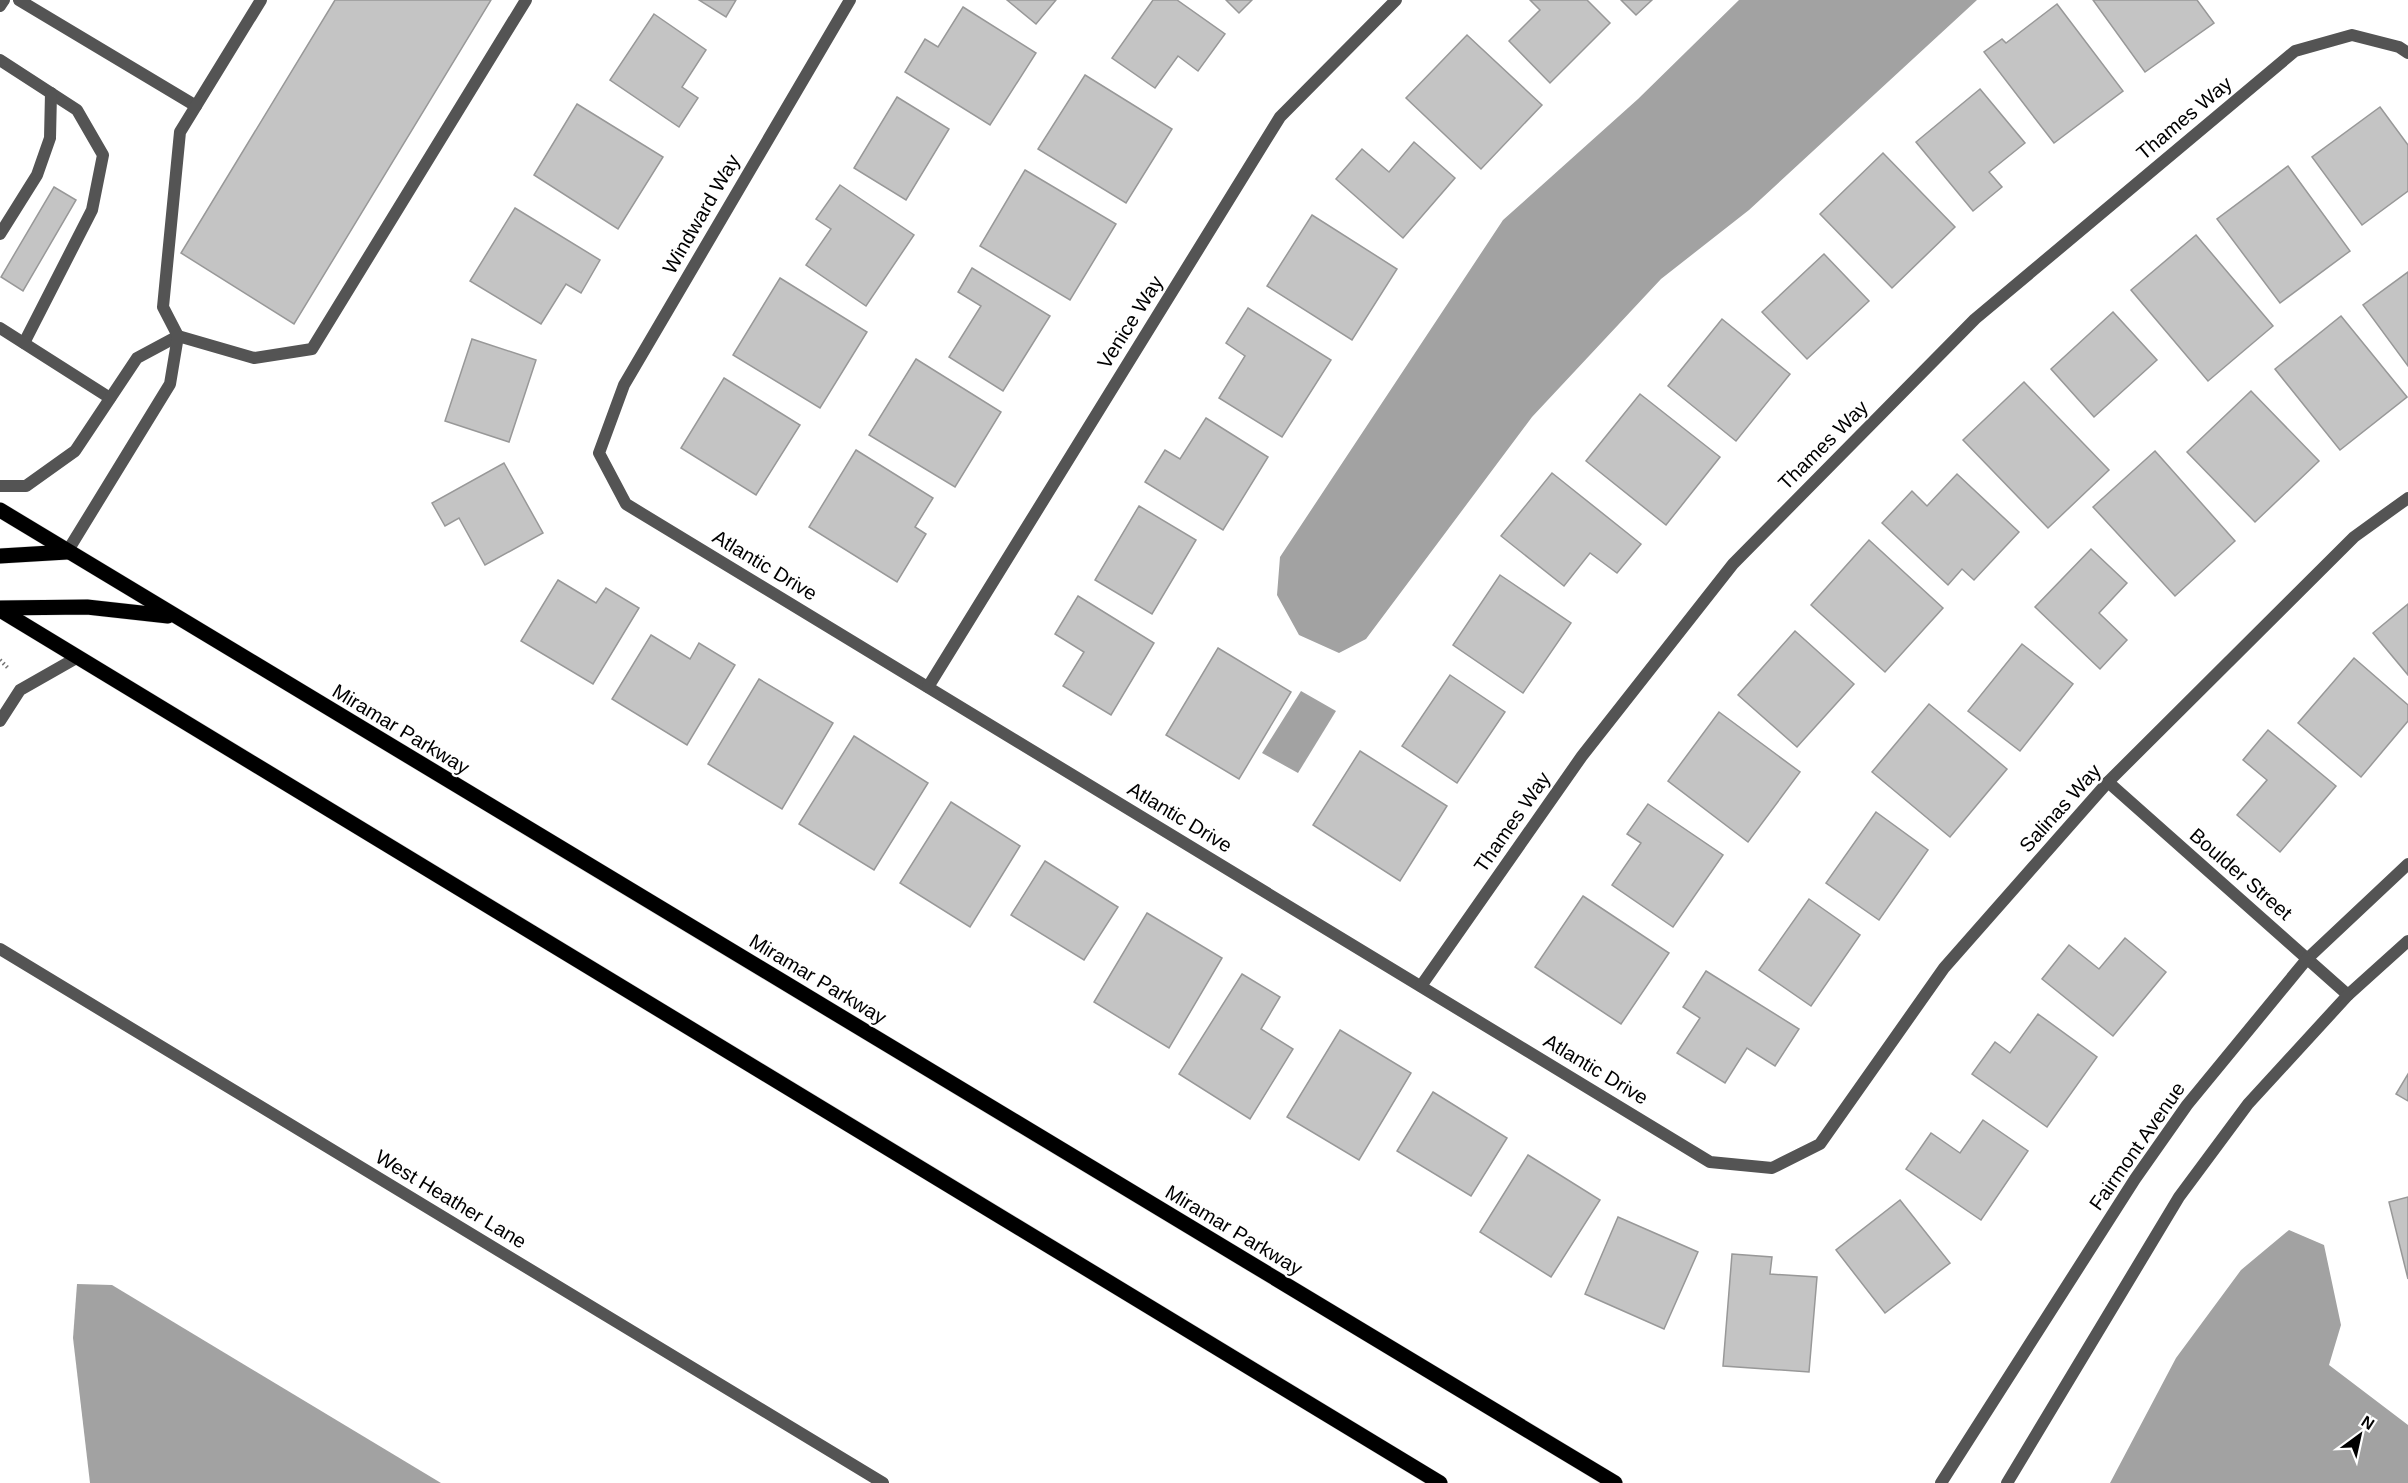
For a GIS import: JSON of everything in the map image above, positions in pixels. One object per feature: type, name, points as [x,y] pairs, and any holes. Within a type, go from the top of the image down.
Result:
[{"type":"main road","name":"Miramar Parkway","points":[[0,510],[1615,1483]]},
{"type":"main road","points":[[0,556],[67,552]]},
{"type":"main road","points":[[0,609],[87,607],[174,616]]},
{"type":"main road","points":[[0,609],[1440,1483]]},
{"type":"street","points":[[0,6],[4,0]]},
{"type":"street","points":[[19,0],[196,106]]},
{"type":"street","points":[[67,552],[170,384],[178,336],[163,307],[180,132],[261,0]]},
{"type":"street","points":[[0,486],[26,486],[75,451],[137,358],[178,336],[254,358],[312,349],[526,0]]},
{"type":"street","name":"Windward Way","points":[[599,453],[624,386],[850,0]]},
{"type":"street","name":"Venice Way","points":[[928,687],[1280,117],[1396,0]]},
{"type":"street","name":"Thames Way","points":[[1421,986],[1582,756],[1734,564],[1975,319],[2295,51],[2352,35],[2399,47],[2408,53]]},
{"type":"street","points":[[0,60],[77,110],[103,155],[92,210],[24,343]]},
{"type":"street","points":[[0,234],[37,175],[50,138],[51,93]]},
{"type":"street","points":[[0,328],[110,398]]},
{"type":"street","name":"Atlantic Drive","points":[[599,453],[626,504],[1710,1162],[1772,1168]]},
{"type":"street","name":"Salinas Way","points":[[1772,1168],[1820,1144],[1944,968],[2108,782],[2354,537],[2408,498]]},
{"type":"street","points":[[0,721],[20,690],[78,657]]},
{"type":"street","name":"Boulder Street","points":[[2108,782],[2348,994]]},
{"type":"street","name":"Fairmont Avenue","points":[[1941,1483],[2149,1157],[2187,1105],[2307,958],[2408,864]]},
{"type":"street","points":[[2007,1483],[2179,1197],[2248,1104],[2348,994],[2408,941]]},
{"type":"street","name":"West Heather Lane","points":[[0,949],[883,1483]]},
{"type":"shaded area","points":[[1739,0],[1977,0],[1749,210],[1661,279],[1532,417],[1366,639],[1339,653],[1299,635],[1277,595],[1280,557],[1503,220],[1638,99]]},
{"type":"shaded area","points":[[1301,691],[1336,711],[1298,773],[1262,753]]},
{"type":"shaded area","points":[[2289,1230],[2324,1245],[2341,1325],[2329,1365],[2408,1425],[2408,1483],[2110,1483],[2176,1358],[2241,1270]]},
{"type":"shaded area","points":[[77,1284],[112,1285],[441,1483],[90,1483],[73,1338]]},
{"type":"building","points":[[335,0],[491,0],[294,324],[181,253]]},
{"type":"building","points":[[699,0],[736,0],[726,17]]},
{"type":"building","points":[[1007,0],[1056,0],[1036,24]]},
{"type":"building","points":[[1153,0],[1177,0],[1225,34],[1198,71],[1178,56],[1155,88],[1112,58]]},
{"type":"building","points":[[1226,0],[1252,0],[1239,13]]},
{"type":"building","points":[[1530,0],[1587,0],[1610,23],[1550,83],[1509,41],[1540,10]]},
{"type":"building","points":[[1621,0],[1652,0],[1636,15]]},
{"type":"building","points":[[2093,0],[2197,0],[2214,23],[2145,72]]},
{"type":"building","points":[[2057,4],[2123,91],[2054,143],[1984,52],[2002,39],[2006,43]]},
{"type":"building","points":[[963,7],[1036,53],[990,125],[905,72],[925,39],[938,47]]},
{"type":"building","points":[[654,14],[706,50],[682,87],[698,98],[679,127],[610,80]]},
{"type":"building","points":[[1467,35],[1542,105],[1481,169],[1406,98]]},
{"type":"building","points":[[1085,75],[1172,129],[1126,203],[1038,149]]},
{"type":"building","points":[[1980,89],[2025,143],[1989,172],[2002,187],[1973,211],[1916,142]]},
{"type":"building","points":[[897,97],[949,129],[906,200],[854,168]]},
{"type":"building","points":[[577,104],[663,157],[618,229],[534,175]]},
{"type":"building","points":[[2380,107],[2408,145],[2408,191],[2362,225],[2312,157]]},
{"type":"building","points":[[1414,142],[1455,178],[1403,238],[1336,179],[1362,149],[1389,172]]},
{"type":"building","points":[[1883,153],[1955,227],[1892,288],[1820,214]]},
{"type":"building","points":[[2288,166],[2350,251],[2280,303],[2217,219]]},
{"type":"building","points":[[1025,170],[1116,224],[1070,300],[980,246]]},
{"type":"building","points":[[840,185],[914,235],[866,306],[806,265],[831,229],[816,219]]},
{"type":"building","points":[[54,187],[76,200],[23,291],[1,277]]},
{"type":"building","points":[[515,208],[600,260],[581,293],[566,284],[541,324],[470,281]]},
{"type":"building","points":[[1312,215],[1397,269],[1352,340],[1267,286]]},
{"type":"building","points":[[2196,235],[2273,326],[2208,381],[2131,290]]},
{"type":"building","points":[[1824,254],[1869,301],[1807,359],[1762,312]]},
{"type":"building","points":[[972,268],[1050,316],[1003,391],[949,357],[981,306],[958,292]]},
{"type":"building","points":[[2408,272],[2408,366],[2363,305]]},
{"type":"building","points":[[780,278],[867,332],[820,408],[733,355]]},
{"type":"building","points":[[1248,308],[1331,360],[1282,437],[1219,398],[1245,356],[1226,343]]},
{"type":"building","points":[[2113,312],[2157,360],[2094,417],[2051,369]]},
{"type":"building","points":[[2341,316],[2407,397],[2340,450],[2275,369]]},
{"type":"building","points":[[1722,319],[1790,374],[1736,441],[1668,386]]},
{"type":"building","points":[[472,339],[536,360],[509,442],[445,421]]},
{"type":"building","points":[[916,359],[1001,412],[955,487],[869,435]]},
{"type":"building","points":[[724,378],[800,425],[756,495],[681,448]]},
{"type":"building","points":[[2024,382],[2109,470],[2048,528],[1963,440]]},
{"type":"building","points":[[2251,391],[2319,461],[2255,522],[2187,452]]},
{"type":"building","points":[[1640,394],[1720,457],[1666,525],[1586,461]]},
{"type":"building","points":[[1206,418],[1268,457],[1223,530],[1145,482],[1165,450],[1180,459]]},
{"type":"building","points":[[856,450],[933,498],[915,527],[926,534],[897,582],[809,527]]},
{"type":"building","points":[[2155,451],[2235,541],[2175,596],[2093,507]]},
{"type":"building","points":[[504,463],[543,533],[485,565],[459,518],[445,526],[432,503]]},
{"type":"building","points":[[1552,473],[1641,544],[1617,573],[1590,553],[1564,586],[1501,536]]},
{"type":"building","points":[[1957,474],[2019,532],[1974,580],[1962,569],[1948,585],[1882,523],[1912,491],[1927,506]]},
{"type":"building","points":[[1139,506],[1196,540],[1152,614],[1095,580]]},
{"type":"building","points":[[1869,540],[1943,608],[1885,672],[1811,605]]},
{"type":"building","points":[[2091,549],[2127,583],[2099,613],[2127,640],[2100,669],[2035,607]]},
{"type":"building","points":[[1500,575],[1571,623],[1523,693],[1453,645]]},
{"type":"building","points":[[558,580],[596,603],[606,588],[639,608],[593,684],[521,641]]},
{"type":"building","points":[[1078,596],[1154,643],[1111,715],[1063,686],[1084,652],[1055,634]]},
{"type":"building","points":[[2408,604],[2408,675],[2373,633]]},
{"type":"building","points":[[1795,631],[1854,684],[1797,747],[1738,695]]},
{"type":"building","points":[[651,635],[690,659],[699,643],[735,665],[687,745],[612,699]]},
{"type":"building","points":[[2022,644],[2073,684],[2020,751],[1968,711]]},
{"type":"building","points":[[1218,648],[1291,692],[1239,779],[1166,735]]},
{"type":"building","points":[[2354,658],[2408,705],[2408,721],[2361,777],[2298,723]]},
{"type":"building","points":[[1450,675],[1505,712],[1457,783],[1402,746]]},
{"type":"building","points":[[759,679],[833,723],[782,809],[708,764]]},
{"type":"building","points":[[1929,704],[2007,769],[1950,837],[1872,772]]},
{"type":"building","points":[[1719,712],[1800,772],[1748,842],[1668,781]]},
{"type":"building","points":[[2268,730],[2336,786],[2280,852],[2237,815],[2267,780],[2243,760]]},
{"type":"building","points":[[854,736],[928,783],[874,870],[799,824]]},
{"type":"building","points":[[1360,751],[1447,806],[1400,881],[1313,825]]},
{"type":"building","points":[[951,802],[1020,846],[970,927],[900,883]]},
{"type":"building","points":[[1648,804],[1723,855],[1673,927],[1612,885],[1641,843],[1627,834]]},
{"type":"building","points":[[1876,812],[1928,850],[1879,920],[1826,883]]},
{"type":"building","points":[[1045,861],[1118,907],[1084,960],[1011,915]]},
{"type":"building","points":[[1583,896],[1669,953],[1621,1024],[1535,967]]},
{"type":"building","points":[[1809,899],[1860,935],[1811,1006],[1759,970]]},
{"type":"building","points":[[1147,913],[1222,958],[1169,1048],[1094,1002]]},
{"type":"building","points":[[2125,938],[2166,972],[2113,1036],[2042,979],[2069,945],[2099,969]]},
{"type":"building","points":[[1706,971],[1799,1029],[1775,1066],[1747,1048],[1725,1083],[1677,1053],[1700,1018],[1683,1007]]},
{"type":"building","points":[[1242,974],[1280,997],[1261,1029],[1293,1049],[1250,1119],[1179,1074]]},
{"type":"building","points":[[2038,1014],[2097,1057],[2047,1127],[1972,1074],[1995,1042],[2010,1053]]},
{"type":"building","points":[[1340,1030],[1411,1073],[1359,1160],[1287,1117]]},
{"type":"building","points":[[2408,1074],[2408,1101],[2396,1094]]},
{"type":"building","points":[[1433,1092],[1507,1138],[1471,1196],[1397,1151]]},
{"type":"building","points":[[1983,1120],[2028,1151],[1981,1220],[1906,1169],[1931,1133],[1960,1153]]},
{"type":"building","points":[[1528,1155],[1600,1200],[1551,1277],[1480,1232]]},
{"type":"building","points":[[2408,1197],[2408,1279],[2389,1202]]},
{"type":"building","points":[[1900,1200],[1950,1263],[1885,1313],[1836,1250]]},
{"type":"building","points":[[1618,1217],[1698,1252],[1664,1329],[1585,1294]]},
{"type":"building","points":[[1732,1254],[1772,1257],[1770,1274],[1817,1277],[1809,1372],[1723,1366]]}]
